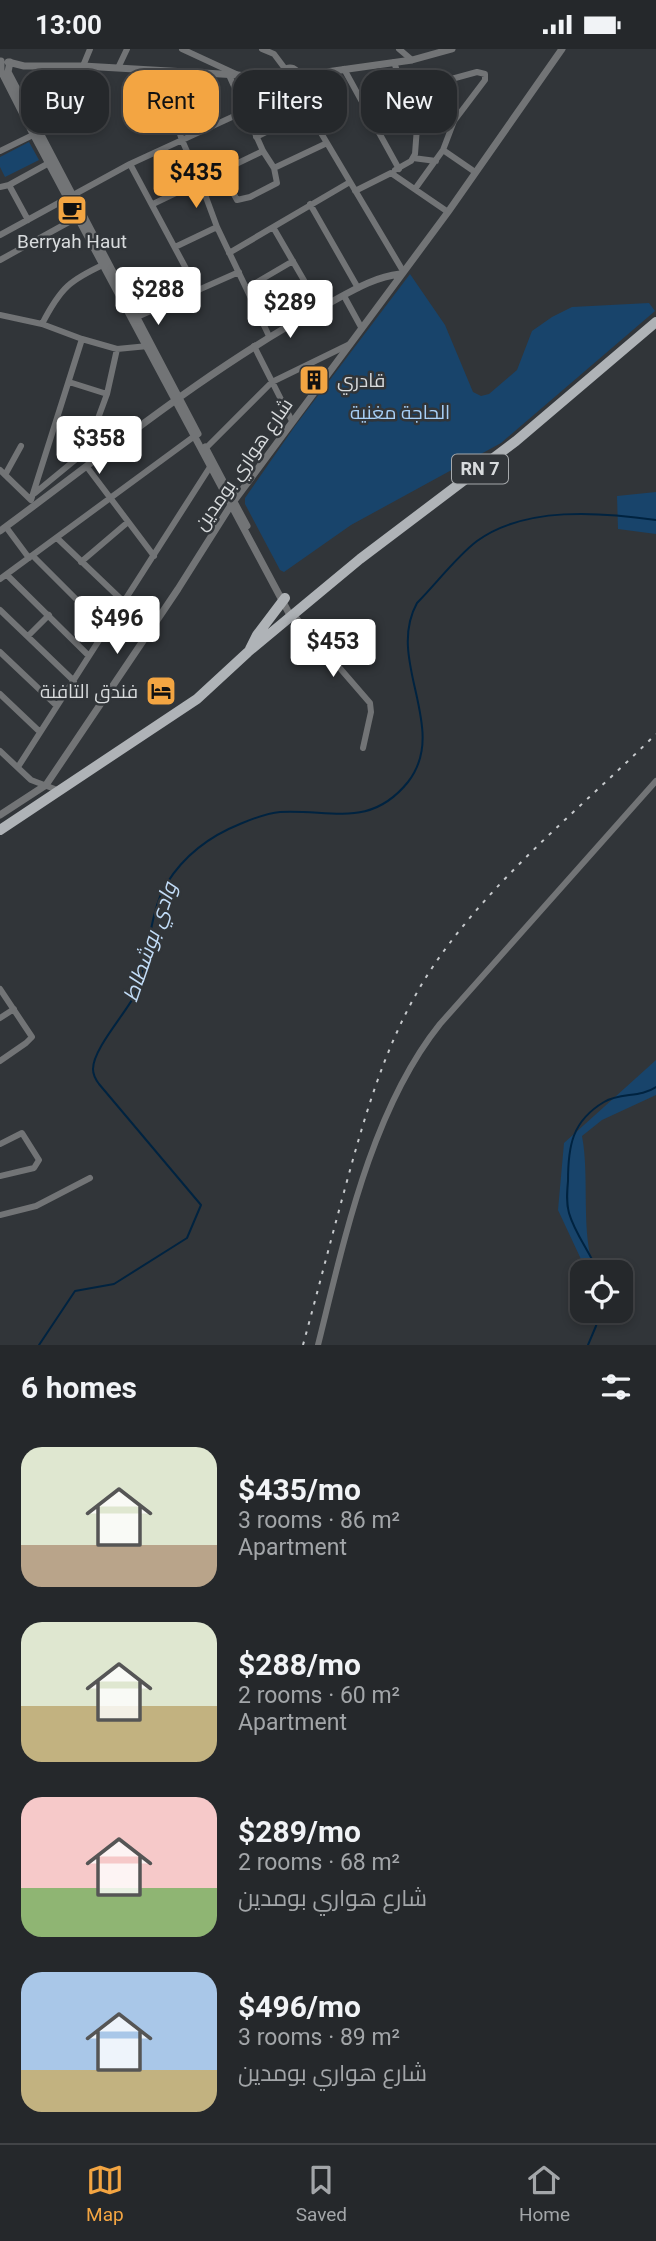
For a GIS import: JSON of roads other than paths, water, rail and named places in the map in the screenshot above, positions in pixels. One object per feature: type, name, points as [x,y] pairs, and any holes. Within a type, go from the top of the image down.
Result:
[{"type":"main road","name":"RN 7","points":[[0,831],[197,699],[248,652],[359,559],[516,441],[656,322]]},
{"type":"main road","points":[[248,652],[257,635],[284,600]]},
{"type":"street","points":[[83,66],[90,49]]},
{"type":"street","points":[[118,68],[127,49]]},
{"type":"street","points":[[182,49],[233,73]]},
{"type":"street","points":[[262,49],[275,52],[284,70]]},
{"type":"street","points":[[399,49],[412,60]]},
{"type":"street","points":[[340,70],[412,60],[433,52],[452,49]]},
{"type":"street","name":"شارع هواري بومدين","points":[[0,815],[46,785],[233,503],[448,212],[559,51]]},
{"type":"street","points":[[21,105],[3,71],[3,61],[24,66],[145,70]]},
{"type":"street","points":[[394,62],[397,70]]},
{"type":"street","points":[[3,71],[24,66]]},
{"type":"street","points":[[344,69],[361,99]]},
{"type":"street","points":[[457,77],[478,72],[485,74],[485,79],[457,117]]},
{"type":"street","points":[[219,74],[233,75]]},
{"type":"street","points":[[229,75],[233,84]]},
{"type":"street","points":[[0,235],[130,164],[233,116]]},
{"type":"street","points":[[0,151],[36,133]]},
{"type":"street","points":[[36,133],[49,163],[70,196],[78,217],[137,317],[148,346]]},
{"type":"street","points":[[36,133],[178,399],[210,467],[233,503]]},
{"type":"street","points":[[179,133],[217,227],[269,336]]},
{"type":"street","points":[[221,170],[235,198],[241,200],[277,183],[274,168],[254,133]]},
{"type":"street","points":[[256,137],[264,133]]},
{"type":"street","points":[[33,499],[87,467],[269,336],[358,288],[379,278],[401,273],[321,133]]},
{"type":"street","points":[[379,133],[399,169]]},
{"type":"street","points":[[413,158],[415,133]]},
{"type":"street","points":[[415,189],[443,150],[449,133]]},
{"type":"street","points":[[274,168],[327,143]]},
{"type":"street","points":[[443,150],[475,172]]},
{"type":"street","points":[[153,204],[263,151]]},
{"type":"street","points":[[355,191],[399,169],[413,158],[436,161]]},
{"type":"street","points":[[28,220],[3,187],[49,163]]},
{"type":"street","points":[[130,164],[198,291]]},
{"type":"street","points":[[391,173],[448,212]]},
{"type":"street","points":[[229,253],[350,182]]},
{"type":"street","points":[[310,204],[358,288]]},
{"type":"street","points":[[0,260],[78,217]]},
{"type":"street","points":[[175,247],[217,227]]},
{"type":"street","points":[[272,227],[320,308]]},
{"type":"street","points":[[247,288],[293,261]]},
{"type":"street","points":[[42,324],[65,286],[106,264]]},
{"type":"street","points":[[137,317],[239,272]]},
{"type":"street","points":[[344,296],[361,327]]},
{"type":"street","points":[[0,316],[42,324],[117,349],[148,346]]},
{"type":"street","points":[[33,499],[82,339]]},
{"type":"street","points":[[206,448],[272,382],[349,344]]},
{"type":"street","points":[[254,346],[292,421]]},
{"type":"street","points":[[107,630],[3,529],[86,451],[107,394],[117,349]]},
{"type":"street","points":[[69,382],[107,394]]},
{"type":"street","points":[[196,435],[206,448],[284,600],[370,703],[371,712],[363,748]]},
{"type":"street","points":[[0,579],[196,435]]},
{"type":"street","points":[[21,446],[3,472],[33,499]]},
{"type":"street","points":[[86,451],[101,457]]},
{"type":"street","points":[[87,467],[154,556]]},
{"type":"street","points":[[18,767],[210,467]]},
{"type":"street","points":[[81,562],[128,522]]},
{"type":"street","points":[[57,537],[124,605],[153,626]]},
{"type":"street","points":[[7,575],[89,656]]},
{"type":"street","points":[[0,610],[74,681]]},
{"type":"street","points":[[28,636],[49,615]]},
{"type":"street","points":[[0,652],[57,706]]},
{"type":"street","points":[[0,666],[6,658]]},
{"type":"street","points":[[0,694],[40,732]]},
{"type":"street","points":[[0,751],[3,759],[18,767],[31,780],[60,791]]},
{"type":"street","points":[[31,780],[33,794]]},
{"type":"street","points":[[318,1345],[342,1250],[372,1151],[422,1048],[440,1024],[656,781]]},
{"type":"street","points":[[0,989],[32,1037],[0,1061]]},
{"type":"street","points":[[0,1018],[14,1009]]},
{"type":"street","points":[[0,1144],[22,1133],[39,1160],[34,1168],[0,1176]]},
{"type":"street","points":[[0,1215],[36,1206],[90,1178]]},
{"type":"waterway","name":"وادي بوشطاط","points":[[39,1345],[75,1291],[114,1284],[187,1238],[201,1205],[99,1084],[93,1071],[95,1060],[105,1040],[137,991],[156,908],[174,873],[208,841],[249,820],[280,812],[333,814],[364,811],[394,797],[408,782],[419,761],[423,739],[408,648],[409,625],[417,603],[477,541],[517,522],[564,514],[612,515],[656,520]]},
{"type":"waterway","points":[[592,1260],[568,1209],[569,1157],[574,1135],[585,1117],[604,1102],[643,1093],[656,1087]]},
{"type":"waterway","points":[[588,1345],[597,1323]]},
{"type":"railway","points":[[303,1345],[378,1078],[401,1023],[430,971],[480,906],[508,876],[656,734]]},
{"type":"place","name":"Berryah Haut","points":[[72,210]]},
{"type":"place","name":"قادري","points":[[314,380]]},
{"type":"place","name":"فندق التافنة","points":[[161,691]]},
{"type":"park label","name":"الحاجة مغنية","points":[[400,412]]}]
